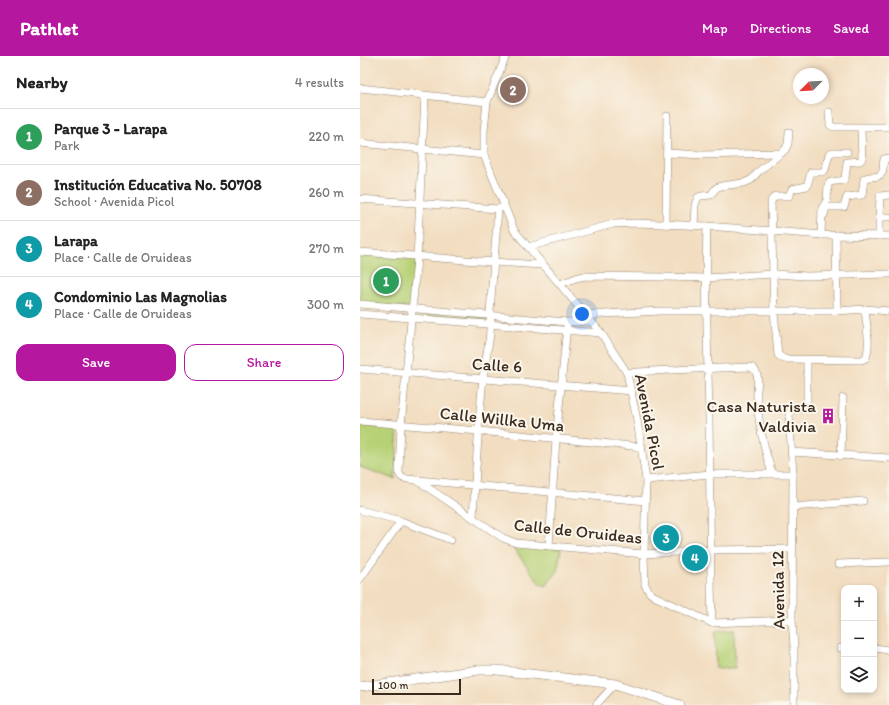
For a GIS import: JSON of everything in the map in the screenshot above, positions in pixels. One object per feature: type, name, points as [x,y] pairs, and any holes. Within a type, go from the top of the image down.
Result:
[{"type":"street","name":"Avenida Picol","points":[[506,56],[487,102],[484,131],[484,155],[502,208],[514,230],[601,333],[627,373],[632,391],[642,447],[646,480],[644,554],[645,585],[654,596],[702,620],[712,623]]},
{"type":"street","points":[[360,88],[487,102]]},
{"type":"street","points":[[425,96],[417,255],[401,424],[399,473],[402,479],[646,501]]},
{"type":"street","points":[[829,112],[831,126],[861,128],[889,127]]},
{"type":"street","points":[[666,224],[667,116]]},
{"type":"street","points":[[822,235],[822,208],[826,200],[828,184],[832,181],[842,181],[845,179],[847,162],[860,161],[862,159],[861,128]]},
{"type":"street","points":[[694,226],[695,206],[698,197],[711,195],[716,188],[721,186],[748,182],[758,171],[785,150],[788,144],[789,132]]},
{"type":"street","points":[[360,143],[484,155]]},
{"type":"street","points":[[847,152],[833,152],[829,154],[825,170],[822,172],[811,172],[807,186],[792,189],[789,196],[773,198],[772,200],[774,310],[778,355],[784,359],[807,360],[861,360],[866,358],[867,340],[865,309]]},
{"type":"street","points":[[667,153],[703,155],[780,154]]},
{"type":"street","points":[[822,235],[824,210],[826,208],[844,207],[847,197],[862,195],[864,179],[867,176],[880,175],[882,172],[884,159],[889,158]]},
{"type":"street","points":[[879,236],[880,196],[889,195]]},
{"type":"street","points":[[360,199],[502,208],[494,263],[490,325],[478,430],[473,517]]},
{"type":"street","points":[[879,217],[889,217]]},
{"type":"street","points":[[528,247],[613,224],[666,224],[822,235],[889,236]]},
{"type":"street","points":[[707,226],[705,278],[712,623],[792,620]]},
{"type":"street","points":[[836,235],[837,311]]},
{"type":"street","points":[[360,252],[417,255],[494,263],[543,265]]},
{"type":"street","points":[[560,284],[584,276],[705,278],[773,274],[807,276],[889,274]]},
{"type":"street","points":[[360,304],[567,322],[591,321]]},
{"type":"street","points":[[585,315],[662,311],[837,311],[865,309],[889,311]]},
{"type":"street","points":[[360,314],[601,333]]},
{"type":"street","points":[[549,546],[560,385],[567,322]]},
{"type":"street","points":[[807,360],[808,401],[806,405],[791,411],[789,418],[791,452],[889,458]]},
{"type":"street","points":[[627,373],[656,370],[749,367],[756,371],[758,415],[772,474]]},
{"type":"street","name":"Calle 6","points":[[360,369],[406,374],[483,378],[632,391]]},
{"type":"street","points":[[841,456],[843,398]]},
{"type":"street","name":"Calle Willka Uma","points":[[360,421],[478,430],[642,447]]},
{"type":"street","name":"Avenida 12","points":[[791,452],[793,474],[792,620],[794,647],[794,705]]},
{"type":"street","points":[[646,480],[710,474],[793,474]]},
{"type":"street","name":"Calle de Oruideas","points":[[417,480],[509,541],[644,554],[710,550],[792,550]]},
{"type":"street","points":[[793,507],[863,501]]},
{"type":"street","points":[[360,510],[401,522],[451,540]]},
{"type":"street","points":[[360,579],[401,522]]},
{"type":"street","points":[[838,564],[889,562]]},
{"type":"street","points":[[877,648],[889,650]]},
{"type":"street","points":[[360,687],[479,670],[497,670],[615,684],[680,705]]},
{"type":"street","points":[[596,705],[615,684]]},
{"type":"green space","points":[[360,254],[417,259],[410,308],[360,304]]},
{"type":"green space","points":[[415,312],[487,317],[488,321],[415,315]]},
{"type":"green space","points":[[360,426],[398,428],[395,479],[360,467]]},
{"type":"green space","points":[[511,545],[561,549],[557,572],[546,586],[540,584]]},
{"type":"green space","points":[[734,630],[735,668],[716,668],[715,631]]},
{"type":"place","name":"Institución Educativa No. 50708","points":[[513,90]]},
{"type":"place","name":"Parque 3 - Larapa","points":[[386,281]]},
{"type":"place","name":"Casa Naturista Valdivia","points":[[828,416]]},
{"type":"place","name":"Larapa","points":[[666,538]]},
{"type":"place","name":"Condominio Las Magnolias","points":[[695,558]]}]
